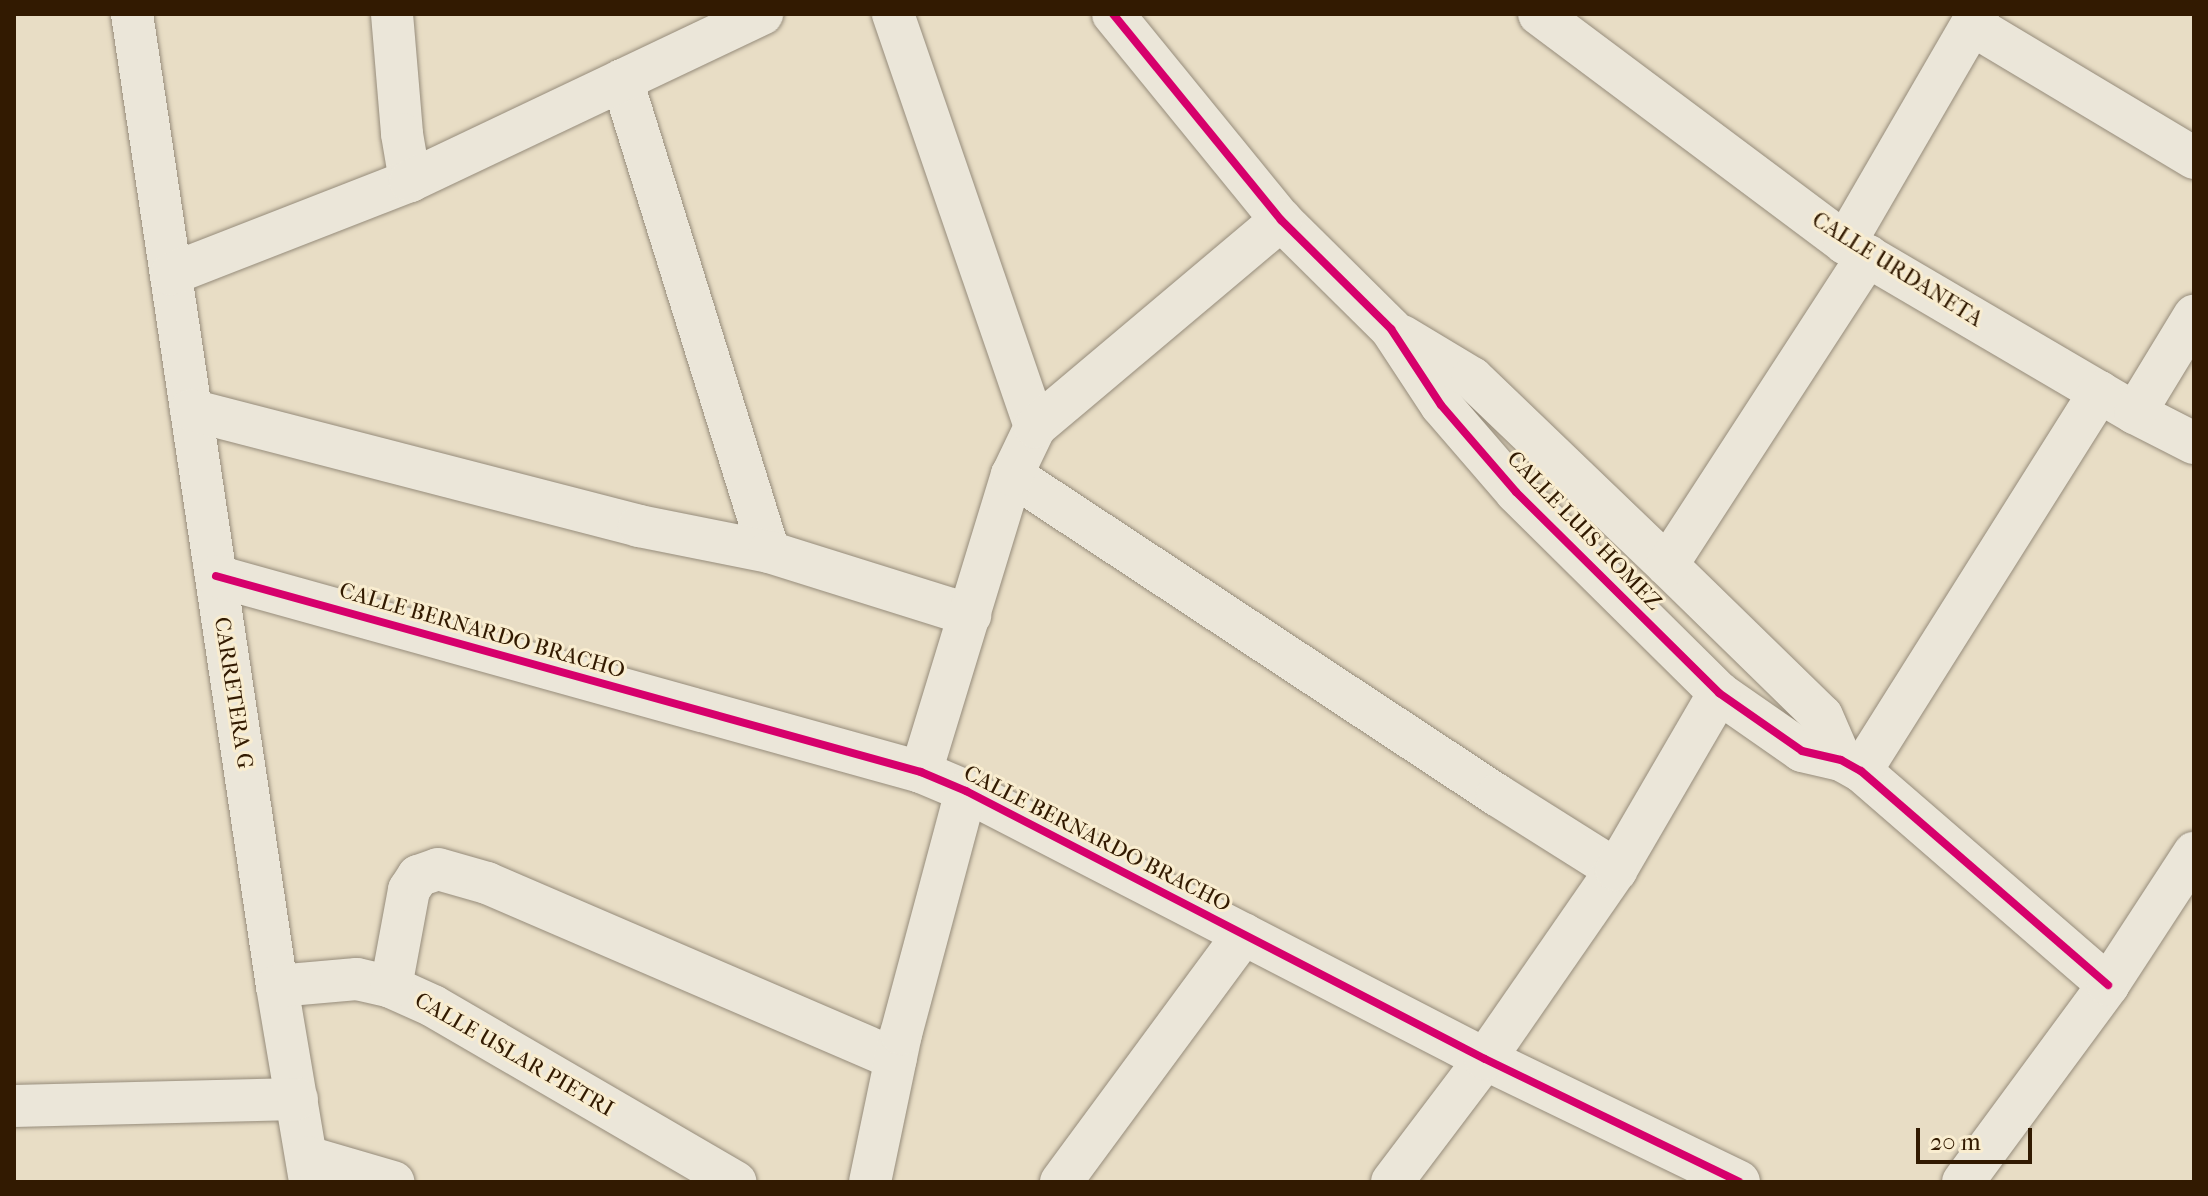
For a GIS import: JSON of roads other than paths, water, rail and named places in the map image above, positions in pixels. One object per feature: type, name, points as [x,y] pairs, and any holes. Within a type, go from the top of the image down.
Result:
[{"type":"street","name":"CARRETERA G","points":[[132,14],[277,986],[308,1170]]},
{"type":"street","points":[[392,14],[402,134],[410,181]]},
{"type":"street","points":[[171,274],[410,181],[762,14]]},
{"type":"street","points":[[893,14],[1035,427]]},
{"type":"street","name":"CALLE LUIS HOMEZ","points":[[1113,14],[1281,220],[1391,329],[1441,405],[1516,492],[1719,693],[1802,751],[1851,766]]},
{"type":"street","name":"CALLE URDANETA","points":[[1539,14],[1856,249],[2135,413],[2194,443]]},
{"type":"street","points":[[1667,565],[1856,249],[1975,19],[2194,158]]},
{"type":"street","points":[[622,80],[769,552]]},
{"type":"street","points":[[921,772],[1012,475],[1035,427],[1281,220]]},
{"type":"street","points":[[2135,413],[2194,316]]},
{"type":"street","name":"CALLE LUIS HOMEZ","points":[[1391,329],[1472,378],[1822,716],[1851,766],[2108,985]]},
{"type":"street","points":[[1851,766],[2100,392]]},
{"type":"street","points":[[191,410],[639,526],[769,552],[970,615]]},
{"type":"street","points":[[1012,475],[1616,870]]},
{"type":"street","name":"CALLE BERNARDO BRACHO","points":[[216,576],[921,772],[966,791],[1485,1059],[1739,1182]]},
{"type":"street","points":[[1392,1182],[1485,1059],[1616,870],[1719,693]]},
{"type":"street","points":[[870,1182],[896,1059],[966,791]]},
{"type":"street","points":[[1963,1182],[2108,985],[2194,853]]},
{"type":"street","points":[[391,987],[409,890],[418,876],[438,869],[487,883],[896,1059]]},
{"type":"street","points":[[1061,1182],[1244,934]]},
{"type":"street","name":"CALLE USLAR PIETRI","points":[[277,986],[357,979],[391,987],[433,1006],[735,1182]]},
{"type":"street","points":[[14,1106],[297,1099]]},
{"type":"street","points":[[308,1170],[393,1182]]}]
